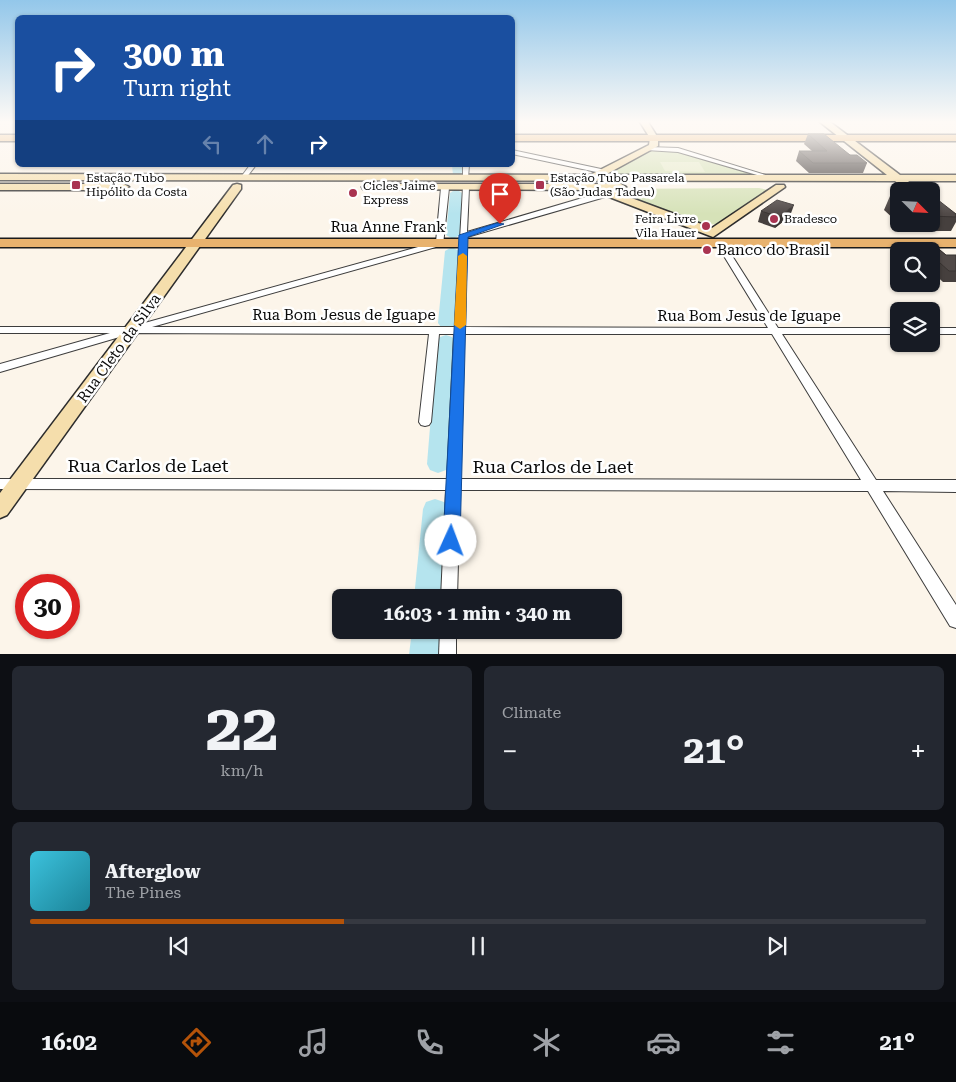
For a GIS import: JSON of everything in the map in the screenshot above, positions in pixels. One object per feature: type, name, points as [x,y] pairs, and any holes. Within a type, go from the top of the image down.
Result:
[{"type":"main road","name":"Rua Anne Frank","points":[[0,243],[440,243],[463,239],[717,238],[956,243]]},
{"type":"street","points":[[515,153],[596,180],[780,187],[890,189]]},
{"type":"street","points":[[596,180],[639,153]]},
{"type":"street","points":[[686,153],[769,177]]},
{"type":"street","points":[[864,153],[903,182]]},
{"type":"street","points":[[0,196],[41,167]]},
{"type":"street","name":"Rua Cleto da Silva","points":[[0,509],[252,167]]},
{"type":"street","points":[[449,589],[466,167]]},
{"type":"street","points":[[0,177],[445,188],[466,182]]},
{"type":"street","points":[[0,187],[241,182],[466,182],[769,177],[956,178]]},
{"type":"street","points":[[596,180],[609,193],[717,238],[956,620]]},
{"type":"street","points":[[717,238],[780,187]]},
{"type":"street","points":[[0,368],[440,243],[445,188]]},
{"type":"street","points":[[463,239],[609,193]]},
{"type":"street","name":"Rua Bom Jesus de Iguape","points":[[0,330],[890,331]]},
{"type":"street","points":[[425,422],[434,330]]},
{"type":"street","points":[[940,331],[956,331]]},
{"type":"street","name":"Rua Carlos de Laet","points":[[0,484],[956,486]]},
{"type":"street","points":[[447,654],[448,639]]},
{"type":"green space","points":[[644,153],[680,153],[755,176],[603,176]]},
{"type":"green space","points":[[660,162],[699,162],[705,172],[665,171]]},
{"type":"green space","points":[[759,188],[768,190],[733,216],[720,223],[710,224],[682,218],[608,189]]},
{"type":"building","points":[[801,153],[847,153],[850,155],[857,155],[867,163],[813,163]]},
{"type":"building","points":[[777,200],[794,205],[779,217],[761,211]]},
{"type":"building","points":[[940,201],[956,214],[956,217],[940,216]]},
{"type":"building","points":[[940,250],[946,255],[956,255],[956,271],[949,271],[940,263]]},
{"type":"waterway","points":[[457,173],[458,167]]},
{"type":"waterway","points":[[453,235],[456,193]]},
{"type":"waterway","points":[[447,323],[452,251]]},
{"type":"waterway","points":[[438,464],[446,341]]},
{"type":"waterway","points":[[429,589],[435,509]]},
{"type":"waterway","points":[[424,654],[425,639]]},
{"type":"slow traffic","points":[[460,325],[463,256]]},
{"type":"place","name":"Estação Tubo Hipólito da Costa","points":[[76,185]]},
{"type":"place","name":"Estação Tubo Passarela (São Judas Tadeu)","points":[[540,185]]},
{"type":"place","name":"Cicles Jaime Express","points":[[353,193]]},
{"type":"place","name":"Bradesco","points":[[774,219]]},
{"type":"place","name":"Feira Livre Vila Hauer","points":[[706,226]]},
{"type":"place","name":"Banco do Brasil","points":[[707,250]]},
{"type":"route","points":[[451,541],[464,235],[500,224]]}]
